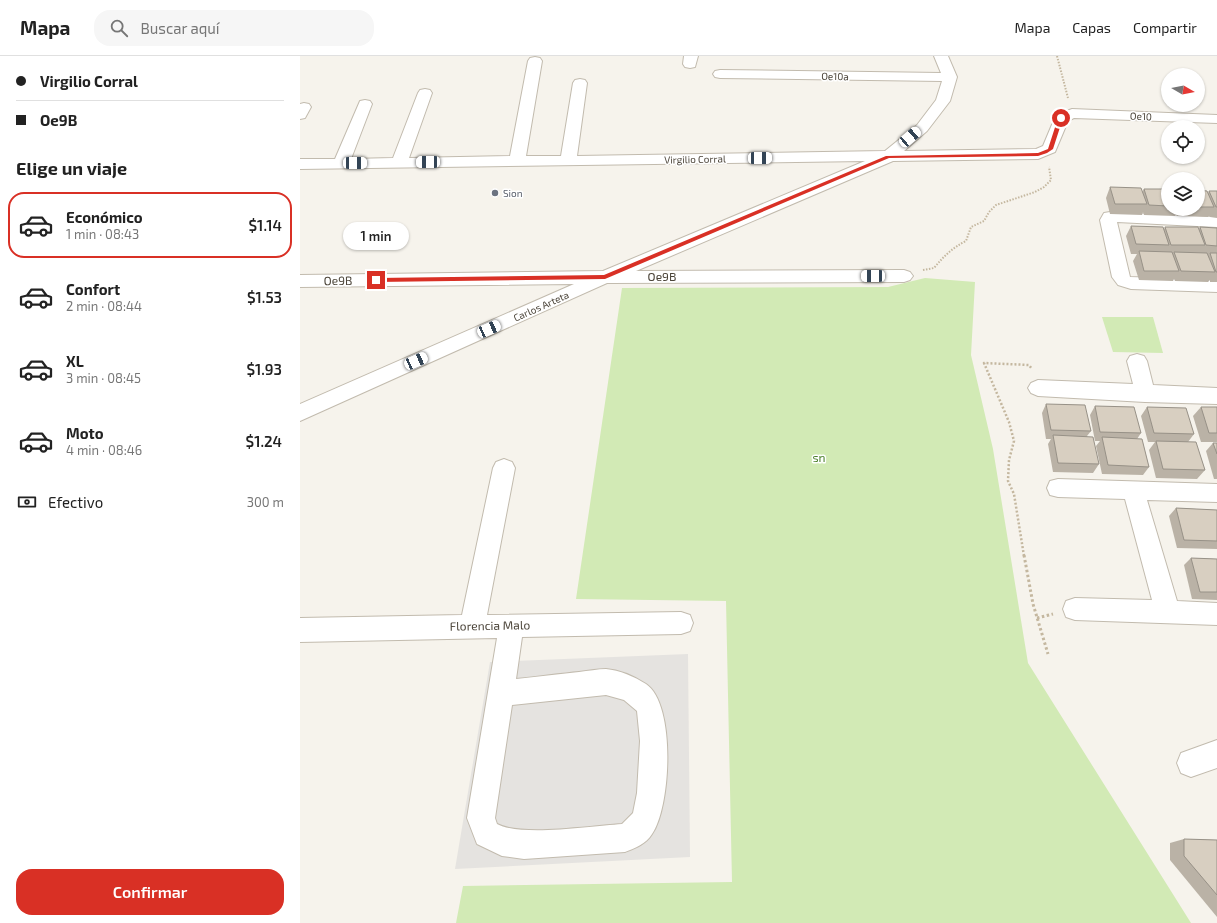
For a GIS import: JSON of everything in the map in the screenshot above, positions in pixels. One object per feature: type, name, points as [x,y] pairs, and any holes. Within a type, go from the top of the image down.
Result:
[{"type":"street","points":[[941,56],[950,77]]},
{"type":"street","points":[[517,161],[535,61]]},
{"type":"street","name":"Oe10a","points":[[720,74],[950,77]]},
{"type":"street","name":"Carlos Arteta","points":[[300,413],[605,277],[888,157],[922,128],[943,101],[950,77]]},
{"type":"street","points":[[568,160],[580,84]]},
{"type":"street","points":[[399,163],[425,94]]},
{"type":"street","points":[[341,163],[365,104]]},
{"type":"street","points":[[1046,152],[1050,149],[1061,118],[1069,114]]},
{"type":"street","name":"Oe10","points":[[1069,114],[1217,119]]},
{"type":"street","name":"Virgilio Corral","points":[[300,164],[888,157],[1038,154],[1046,152]]},
{"type":"street","points":[[1217,222],[1115,217],[1108,220],[1121,277],[1124,281],[1131,283],[1217,286]]},
{"type":"street","name":"Oe9B","points":[[300,281],[605,277],[904,276]]},
{"type":"street","points":[[1137,361],[1145,394]]},
{"type":"street","points":[[1038,388],[1145,394],[1217,396]]},
{"type":"street","points":[[472,627],[504,468]]},
{"type":"street","points":[[1058,488],[1217,493]]},
{"type":"street","points":[[1133,490],[1168,613]]},
{"type":"street","points":[[1075,609],[1217,614]]},
{"type":"street","name":"Florencia Malo","points":[[300,630],[681,623]]},
{"type":"street","points":[[501,693],[606,682],[620,685],[632,691],[646,703],[652,718],[653,737],[650,804],[646,818],[637,831],[625,838],[524,845],[502,842],[487,834],[481,818],[511,626]]},
{"type":"street","points":[[1191,763],[1217,754]]},
{"type":"path","points":[[1057,56],[1069,114]]},
{"type":"path","points":[[904,276],[914,270],[930,270],[934,268],[945,254],[953,247],[966,241],[968,230],[972,225],[984,221],[986,215],[998,203],[1039,191],[1048,185],[1051,180],[1051,176],[1046,152]]},
{"type":"path","points":[[1029,365],[984,363],[1009,422],[1014,441],[1009,460],[1008,481],[1014,494],[1033,604],[1048,654]]},
{"type":"green space","name":"sn","points":[[925,278],[975,282],[971,355],[993,449],[1028,663],[1191,923],[456,923],[463,886],[732,882],[726,601],[576,599],[622,288],[888,287]]},
{"type":"green space","points":[[1102,317],[1153,317],[1163,353],[1113,352]]},
{"type":"shaded area","points":[[688,654],[690,857],[455,869],[490,662]]},
{"type":"building","points":[[1110,187],[1141,188],[1147,204],[1115,204]]},
{"type":"building","points":[[1144,189],[1161,189],[1161,206],[1149,205]]},
{"type":"building","points":[[1205,191],[1207,191],[1214,207],[1205,207]]},
{"type":"building","points":[[1209,191],[1217,191],[1217,207],[1216,207]]},
{"type":"building","points":[[1131,226],[1163,227],[1169,245],[1136,244]]},
{"type":"building","points":[[1165,227],[1198,227],[1205,245],[1171,245]]},
{"type":"building","points":[[1200,227],[1217,228],[1217,246],[1206,245]]},
{"type":"building","points":[[1139,251],[1172,252],[1179,271],[1144,271]]},
{"type":"building","points":[[1174,252],[1207,253],[1215,272],[1181,271]]},
{"type":"building","points":[[1210,253],[1217,253],[1217,272],[1216,272]]},
{"type":"building","points":[[1046,404],[1085,405],[1091,431],[1051,430]]},
{"type":"building","points":[[1095,406],[1134,407],[1141,433],[1100,432]]},
{"type":"building","points":[[1147,407],[1186,408],[1194,434],[1154,433]]},
{"type":"building","points":[[1201,407],[1217,407],[1217,433],[1209,433]]},
{"type":"building","points":[[1053,435],[1093,437],[1099,464],[1058,463]]},
{"type":"building","points":[[1102,437],[1142,439],[1149,467],[1108,465]]},
{"type":"building","points":[[1156,441],[1196,442],[1205,470],[1163,469]]},
{"type":"building","points":[[1213,443],[1217,443],[1217,454]]},
{"type":"building","points":[[1176,508],[1217,510],[1217,541],[1184,540]]},
{"type":"building","points":[[1191,558],[1217,559],[1217,592],[1200,592]]},
{"type":"building","points":[[1184,839],[1217,840],[1217,895],[1184,856]]},
{"type":"place","name":"Sion","points":[[495,193]]},
{"type":"route","points":[[376,280],[605,277],[888,157],[1038,154],[1046,152],[1050,149],[1061,118]]}]
